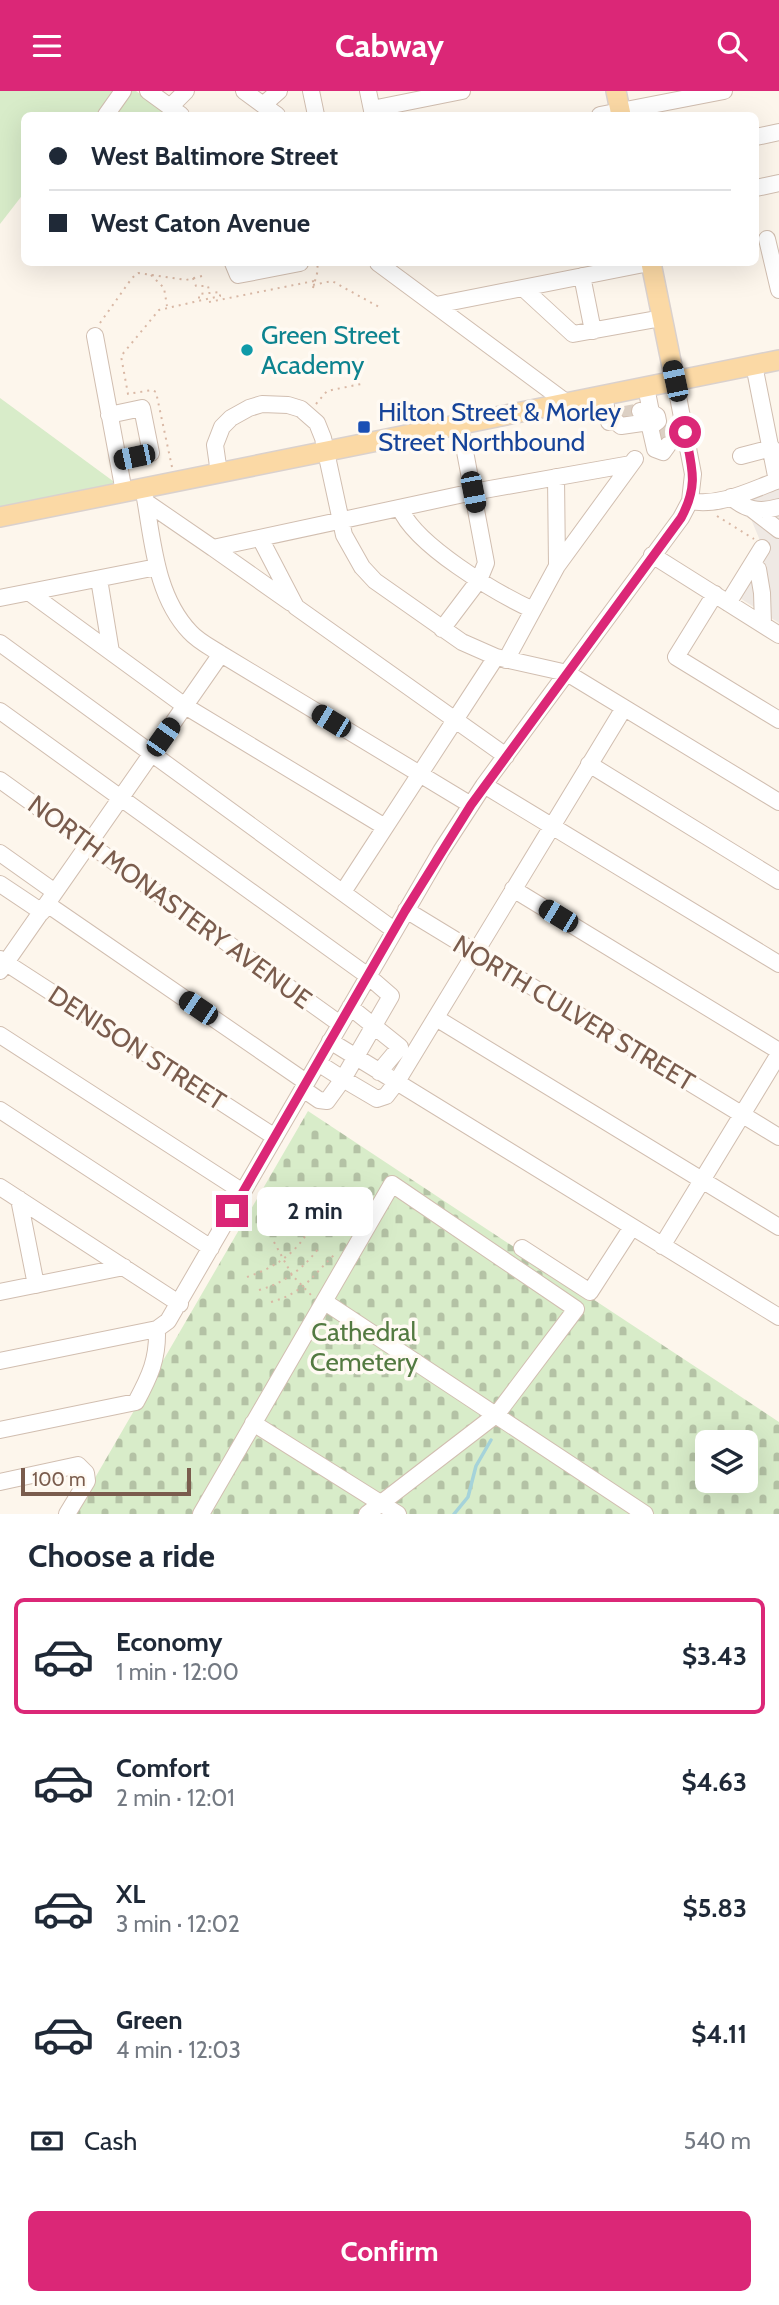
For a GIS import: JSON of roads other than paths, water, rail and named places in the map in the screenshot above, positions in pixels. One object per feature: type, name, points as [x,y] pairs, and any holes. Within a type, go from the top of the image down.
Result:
[{"type":"main road","points":[[617,91],[621,112]]},
{"type":"main road","points":[[651,266],[675,381]]},
{"type":"main road","points":[[0,517],[137,494],[219,473],[779,361]]},
{"type":"street","points":[[109,112],[123,91]]},
{"type":"street","points":[[148,91],[176,111],[186,91]]},
{"type":"street","points":[[244,91],[273,112]]},
{"type":"street","points":[[263,105],[279,91]]},
{"type":"street","points":[[310,91],[315,112]]},
{"type":"street","points":[[368,91],[372,112],[462,91]]},
{"type":"street","points":[[626,112],[724,91]]},
{"type":"street","points":[[759,136],[779,132]]},
{"type":"street","points":[[759,187],[779,183]]},
{"type":"street","points":[[767,239],[779,290]]},
{"type":"street","points":[[234,266],[238,275],[284,266]]},
{"type":"street","points":[[436,305],[634,266]]},
{"type":"street","points":[[398,269],[436,305],[567,403]]},
{"type":"street","points":[[582,276],[593,331]]},
{"type":"street","points":[[523,288],[573,334],[662,318]]},
{"type":"street","points":[[97,332],[118,460],[137,494],[169,600],[188,631],[220,654],[471,805]]},
{"type":"street","points":[[690,501],[703,503],[730,497],[778,481],[754,365]]},
{"type":"street","points":[[0,1361],[157,1329],[169,1321],[405,911],[471,805],[681,518],[690,501],[693,474],[675,381]]},
{"type":"street","points":[[646,387],[654,449],[665,449],[663,456],[689,452]]},
{"type":"street","points":[[604,395],[611,419],[621,426],[681,413]]},
{"type":"street","points":[[219,473],[215,445],[222,427],[239,412],[262,404],[288,405],[309,414],[317,423],[328,451],[341,521],[351,550],[362,567],[376,581],[462,642],[501,659],[567,673],[779,802]]},
{"type":"street","points":[[109,415],[142,408],[151,453],[118,460]]},
{"type":"street","points":[[442,629],[485,570],[486,555],[460,425]]},
{"type":"street","points":[[741,456],[772,448]]},
{"type":"street","points":[[213,548],[633,461],[557,566],[533,610],[501,659],[455,719],[343,892]]},
{"type":"street","points":[[556,477],[557,566]]},
{"type":"street","points":[[137,494],[506,756]]},
{"type":"street","points":[[730,497],[742,507],[753,510],[766,511],[779,507]]},
{"type":"street","points":[[400,508],[410,525],[424,540],[479,580],[533,610]]},
{"type":"street","points":[[753,510],[779,530]]},
{"type":"street","points":[[260,538],[296,607]]},
{"type":"street","points":[[762,546],[725,598],[676,657],[779,720]]},
{"type":"street","points":[[652,555],[725,598],[779,635]]},
{"type":"street","points":[[0,599],[157,567]]},
{"type":"street","points":[[758,569],[763,624]]},
{"type":"street","points":[[99,579],[111,652]]},
{"type":"street","points":[[30,593],[185,706],[384,827]]},
{"type":"street","points":[[725,598],[762,593]]},
{"type":"street","points":[[0,643],[394,930]]},
{"type":"street","points":[[2,965],[220,654]]},
{"type":"street","points":[[318,1063],[377,1099],[386,1096],[624,708]]},
{"type":"street","points":[[0,711],[368,976],[391,996],[343,1079],[327,1101],[323,1102],[305,1086],[48,903],[0,853]]},
{"type":"street","points":[[589,764],[779,881]]},
{"type":"street","name":"NORTH MONASTERY AVENUE","points":[[0,780],[340,1024]]},
{"type":"street","points":[[484,785],[779,964]]},
{"type":"street","points":[[0,884],[48,903]]},
{"type":"street","points":[[513,890],[779,1052],[662,1246]]},
{"type":"street","name":"NORTH CULVER STREET","points":[[405,911],[779,1137]]},
{"type":"street","name":"DENISON STREET","points":[[2,965],[275,1137]]},
{"type":"street","points":[[350,1007],[400,1047],[379,1072]]},
{"type":"street","points":[[436,1018],[779,1227]]},
{"type":"street","points":[[0,1035],[243,1192]]},
{"type":"street","points":[[330,1041],[779,1317]]},
{"type":"street","points":[[0,1111],[211,1248]]},
{"type":"street","points":[[201,1514],[391,1184],[576,1309],[497,1414],[367,1514]]},
{"type":"street","points":[[0,1187],[180,1304]]},
{"type":"street","points":[[19,1199],[36,1285]]},
{"type":"street","points":[[522,1248],[590,1292],[632,1227]]},
{"type":"street","points":[[0,1292],[124,1267]]},
{"type":"street","points":[[325,1302],[645,1514]]},
{"type":"street","points":[[0,1430],[136,1402],[151,1376],[158,1347],[157,1329]]},
{"type":"street","points":[[253,1423],[398,1514]]},
{"type":"street","points":[[0,1482],[78,1465],[86,1473],[87,1481],[67,1514]]},
{"type":"waterway","points":[[454,1514],[468,1497],[476,1466],[491,1440]]},
{"type":"tunnel","points":[[619,415],[640,411]]},
{"type":"tunnel","points":[[664,425],[668,445]]},
{"type":"place","name":"Green Street Academy","points":[[247,350]]},
{"type":"place","name":"Hilton Street & Morley Street Northbound","points":[[364,427]]},
{"type":"park label","name":"Cathedral Cemetery","points":[[364,1346]]}]
